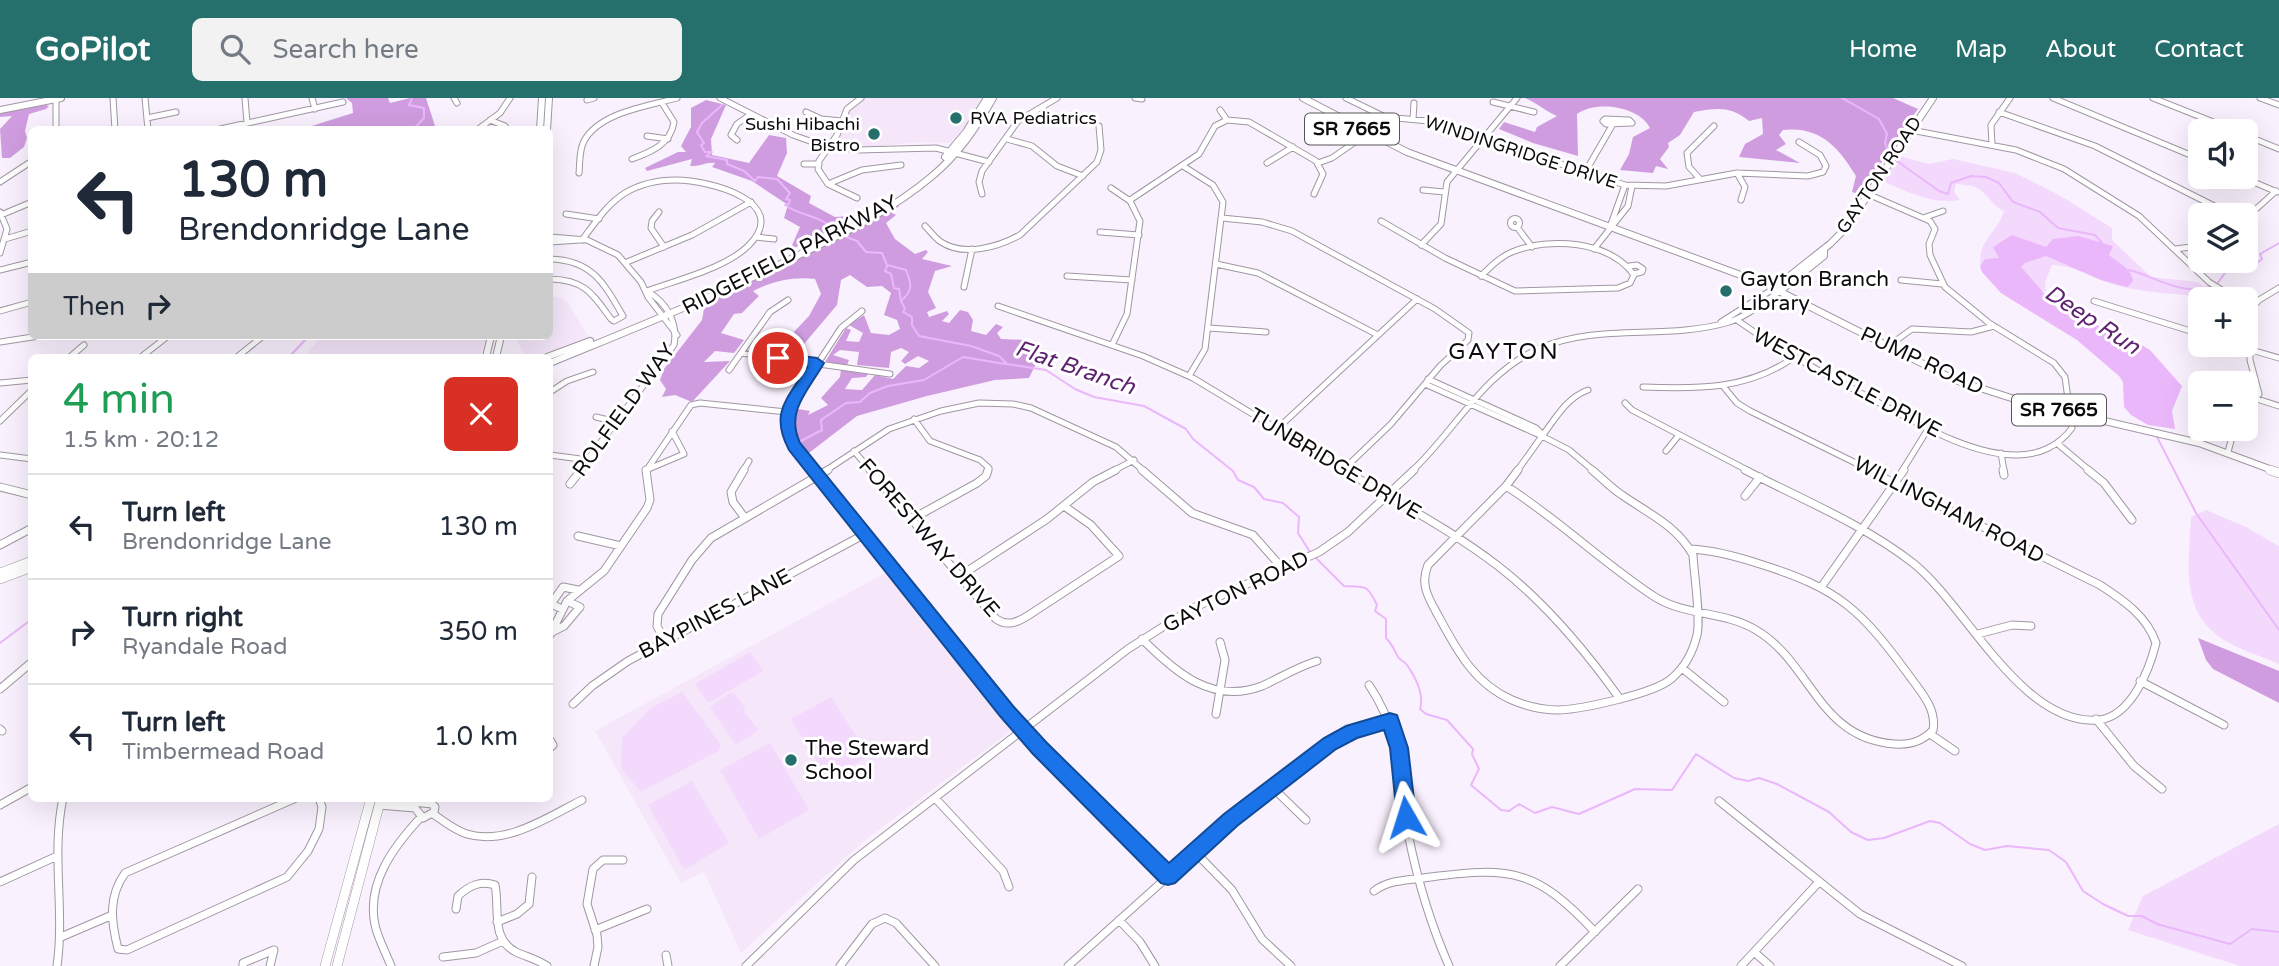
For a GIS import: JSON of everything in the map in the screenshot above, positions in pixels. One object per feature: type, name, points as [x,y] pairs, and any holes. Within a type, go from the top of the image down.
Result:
[{"type":"main road","points":[[540,126],[542,98]]},
{"type":"main road","points":[[547,126],[549,98]]},
{"type":"main road","name":"RIDGEFIELD PARKWAY","points":[[954,151],[987,98]]},
{"type":"main road","name":"RIDGEFIELD PARKWAY","points":[[553,362],[665,314],[878,215],[919,188],[954,151],[993,98]]},
{"type":"main road","name":"PUMP ROAD","points":[[1294,98],[1366,135],[1454,173],[1776,290],[1936,372],[1979,389],[2228,452],[2279,473]]},
{"type":"main road","name":"PUMP ROAD","points":[[1303,98],[1366,135]]},
{"type":"main road","name":"GAYTON ROAD","points":[[1776,290],[1824,256],[1824,250],[1870,195],[1933,98]]},
{"type":"main road","points":[[0,110],[57,99]]},
{"type":"main road","name":"RIDGEFIELD PARKWAY","points":[[553,355],[665,314]]},
{"type":"main road","points":[[0,573],[28,562]]},
{"type":"main road","points":[[0,579],[28,568]]},
{"type":"main road","points":[[325,966],[375,802]]},
{"type":"main road","points":[[337,966],[375,802]]},
{"type":"street","points":[[114,98],[116,126]]},
{"type":"street","points":[[145,98],[148,126]]},
{"type":"street","points":[[245,98],[247,123]]},
{"type":"street","points":[[312,98],[315,109]]},
{"type":"street","points":[[482,126],[506,107],[510,98]]},
{"type":"street","points":[[587,100],[594,98]]},
{"type":"street","points":[[579,173],[584,142],[593,131],[611,120],[677,98]]},
{"type":"street","points":[[720,98],[801,138],[829,146],[855,150],[923,147],[990,160]]},
{"type":"street","points":[[729,103],[735,98]]},
{"type":"street","points":[[857,198],[828,184],[820,174],[819,164],[847,109],[862,98]]},
{"type":"street","points":[[1135,98],[1142,99]]},
{"type":"street","name":"WINDINGRIDGE DRIVE","points":[[1346,98],[1385,117],[1430,121],[1584,174],[1632,186],[1666,186],[1737,173],[1808,176],[1823,172],[1826,166],[1823,159],[1799,142]]},
{"type":"street","points":[[1421,245],[1441,224],[1444,192],[1454,173],[1517,98]]},
{"type":"street","points":[[1992,145],[1991,125],[2010,98]]},
{"type":"street","points":[[2053,98],[2188,154]]},
{"type":"street","points":[[2153,98],[2206,119]]},
{"type":"street","points":[[2260,98],[2279,106]]},
{"type":"street","points":[[56,126],[57,99]]},
{"type":"street","points":[[982,194],[979,180],[990,160],[1021,118],[1052,99]]},
{"type":"street","points":[[234,126],[343,102]]},
{"type":"street","points":[[1493,102],[1534,112]]},
{"type":"street","points":[[632,159],[656,149],[674,131],[674,122],[662,103]]},
{"type":"street","points":[[1413,119],[1414,103]]},
{"type":"street","points":[[1220,110],[1227,120]]},
{"type":"street","points":[[147,118],[176,111]]},
{"type":"street","points":[[1999,112],[2090,144],[2208,203]]},
{"type":"street","points":[[806,113],[821,119],[842,121]]},
{"type":"street","points":[[737,140],[731,135],[734,127],[751,114]]},
{"type":"street","points":[[490,120],[505,126]]},
{"type":"street","points":[[1130,200],[1202,151],[1215,126],[1227,120],[1248,122],[1318,163],[1323,177],[1314,194]]},
{"type":"street","points":[[1603,120],[1629,120],[1632,123],[1630,125],[1613,124],[1603,120]]},
{"type":"street","points":[[1584,174],[1613,124]]},
{"type":"street","points":[[925,226],[947,244],[972,250],[993,247],[1016,238],[1083,176],[1101,155],[1099,125]]},
{"type":"street","points":[[1700,178],[1689,167],[1687,153],[1714,126]]},
{"type":"street","points":[[1911,130],[1946,140],[1992,145],[2028,153],[2057,166],[2138,215],[2206,282],[2215,287]]},
{"type":"street","points":[[1318,163],[1332,158],[1366,135]]},
{"type":"street","points":[[647,136],[668,139]]},
{"type":"street","points":[[1007,139],[1032,146],[1053,163],[1083,176]]},
{"type":"street","points":[[2258,140],[2279,149]]},
{"type":"street","points":[[1267,163],[1293,147]]},
{"type":"street","points":[[0,182],[28,164]]},
{"type":"street","points":[[804,164],[819,164]]},
{"type":"street","points":[[828,184],[862,170],[901,165]]},
{"type":"street","points":[[1183,166],[1217,190],[1223,202],[1209,328],[1203,356],[1189,376]]},
{"type":"street","points":[[1737,173],[1745,187],[1741,200]]},
{"type":"street","points":[[582,240],[610,204],[629,191],[649,184],[671,180],[709,184],[733,191],[751,202],[760,218],[756,237],[735,255],[647,291]]},
{"type":"street","points":[[2258,184],[2278,192],[2258,208]]},
{"type":"street","points":[[1608,229],[1609,222],[1623,200],[1625,185]]},
{"type":"street","points":[[1594,249],[1628,206],[1632,186]]},
{"type":"street","points":[[1111,188],[1130,200],[1140,216],[1125,320],[1112,345]]},
{"type":"street","points":[[1423,190],[1444,192]]},
{"type":"street","points":[[1870,195],[1926,217],[1935,228],[1930,255],[1942,284],[1994,326],[2058,366],[2068,383],[2071,413],[2071,432],[2058,444],[2104,483],[2132,520]]},
{"type":"street","points":[[553,239],[582,240],[610,247],[627,262],[692,235],[751,202]]},
{"type":"street","points":[[0,253],[7,229],[1,213],[28,203]]},
{"type":"street","points":[[1926,217],[1944,211]]},
{"type":"street","points":[[659,212],[652,221],[651,228],[664,247]]},
{"type":"street","points":[[566,214],[599,219]]},
{"type":"street","points":[[1222,218],[1262,222],[1292,231],[1460,324],[1470,336],[1391,424],[1344,470]]},
{"type":"street","points":[[1381,221],[1385,226],[1481,276],[1509,289],[1524,292],[1618,288],[1630,283],[1633,274],[1629,266],[1617,258],[1594,249],[1565,243],[1532,247],[1506,254],[1481,276]]},
{"type":"street","points":[[1517,227],[1532,247]]},
{"type":"street","points":[[5,239],[28,232]]},
{"type":"street","points":[[1100,232],[1139,235]]},
{"type":"street","points":[[756,237],[774,239]]},
{"type":"street","points":[[2175,250],[2188,248]]},
{"type":"street","points":[[964,288],[972,250]]},
{"type":"street","points":[[553,260],[574,260],[588,266],[623,316],[611,319],[588,287],[582,283],[570,279],[553,279]]},
{"type":"street","name":"ROLFIELD WAY","points":[[570,484],[668,355],[677,335],[665,314],[648,297],[647,291],[627,262]]},
{"type":"street","points":[[0,270],[28,263]]},
{"type":"street","points":[[1216,264],[1258,273],[1378,335]]},
{"type":"street","points":[[1629,266],[1643,269],[1642,272],[1633,274]]},
{"type":"street","points":[[1067,276],[1132,280]]},
{"type":"street","points":[[1901,280],[1942,284]]},
{"type":"street","points":[[2258,303],[2279,288]]},
{"type":"street","name":"GAYTON ROAD","points":[[746,966],[839,873],[1142,639],[1191,609],[1283,569],[1337,541],[1436,447],[1504,368],[1532,351],[1560,340],[1613,333],[1674,333],[1737,320],[1776,290]]},
{"type":"street","name":"GAYTON ROAD","points":[[1720,324],[1776,290]]},
{"type":"street","points":[[1277,429],[1417,299]]},
{"type":"street","points":[[729,370],[770,312],[788,300]]},
{"type":"street","points":[[2094,301],[2188,330]]},
{"type":"street","points":[[0,311],[28,303]]},
{"type":"street","name":"TUNBRIDGE DRIVE","points":[[998,306],[1112,345],[1189,376],[1457,538],[1509,574],[1544,605],[1620,699]]},
{"type":"street","points":[[862,311],[841,328],[787,412],[786,429],[790,439],[1023,729],[1168,876]]},
{"type":"street","name":"WESTCASTLE DRIVE","points":[[1737,320],[1756,336],[1793,358],[1928,429],[2001,453],[2034,454],[2058,444]]},
{"type":"street","points":[[1887,347],[1912,329],[1971,332],[1994,326]]},
{"type":"street","points":[[1209,328],[1266,332]]},
{"type":"street","points":[[0,342],[28,338]]},
{"type":"street","points":[[145,354],[163,340]]},
{"type":"street","points":[[241,354],[258,340]]},
{"type":"street","points":[[74,354],[85,345]]},
{"type":"street","points":[[2258,352],[2279,358]]},
{"type":"street","points":[[741,353],[890,374]]},
{"type":"street","points":[[1643,387],[1723,386],[1765,377],[1793,358]]},
{"type":"street","points":[[553,389],[567,380],[593,372]]},
{"type":"street","points":[[0,383],[28,380]]},
{"type":"street","points":[[1427,382],[1472,402],[1543,436],[1571,450],[1613,488],[1675,529],[1693,555],[1698,610],[1697,640],[1682,668],[1655,689],[1620,699],[1569,709],[1540,708],[1503,696],[1479,680],[1458,653],[1423,585],[1423,576],[1428,565],[1506,486],[1543,436],[1569,399],[1588,390]]},
{"type":"street","name":"WILLINGHAM ROAD","points":[[1723,386],[1737,403],[2109,591],[2151,629],[2156,643],[2140,681]]},
{"type":"street","points":[[0,421],[28,394]]},
{"type":"street","points":[[2258,399],[2279,407]]},
{"type":"street","points":[[553,627],[567,601],[604,571],[650,500],[646,470],[694,403],[787,412]]},
{"type":"street","points":[[1625,403],[1632,410],[1889,547],[1922,571],[2024,688],[2038,700],[2070,716],[2096,719],[2115,716],[2123,711],[2140,681],[2224,725]]},
{"type":"street","points":[[665,641],[657,626],[658,614],[692,560],[711,537],[817,475],[881,433],[914,419],[972,404],[1013,404],[1046,414],[1091,435],[1134,460],[1192,513],[1253,535],[1283,569]]},
{"type":"street","points":[[596,417],[617,422]]},
{"type":"street","points":[[912,519],[977,483],[986,476],[989,468],[980,460],[930,441],[914,419]]},
{"type":"street","points":[[1822,586],[1895,484],[1928,429]]},
{"type":"street","points":[[646,470],[684,454],[672,431]]},
{"type":"street","points":[[1666,451],[1679,435]]},
{"type":"street","points":[[2228,452],[2231,441]]},
{"type":"street","name":"FORESTWAY DRIVE","points":[[854,451],[996,619],[1005,624],[1014,623],[1028,615],[1119,556],[1091,525],[1064,506]]},
{"type":"street","points":[[2001,453],[2004,475]]},
{"type":"street","points":[[0,455],[28,458]]},
{"type":"street","points":[[553,455],[588,460]]},
{"type":"street","points":[[960,576],[1064,506],[1093,482],[1134,460]]},
{"type":"street","points":[[745,518],[733,502],[731,492],[749,461]]},
{"type":"street","points":[[1745,496],[1760,477]]},
{"type":"street","points":[[1506,486],[1539,507],[1651,594],[1675,606],[1730,617],[1768,638],[1785,654],[1832,717],[1854,733],[1876,742],[1895,745],[1921,741],[1930,734],[1935,719],[1924,697],[1859,615],[1822,586],[1803,577],[1717,550],[1690,549]]},
{"type":"street","points":[[0,488],[28,494]]},
{"type":"street","points":[[0,545],[28,530]]},
{"type":"street","name":"BAYPINES LANE","points":[[573,704],[614,670],[865,534]]},
{"type":"street","points":[[578,536],[621,546]]},
{"type":"street","points":[[553,601],[563,587],[578,590]]},
{"type":"street","points":[[553,632],[564,626],[580,607],[567,601]]},
{"type":"street","points":[[553,605],[562,610]]},
{"type":"street","points":[[1978,634],[2012,625],[2031,626]]},
{"type":"street","points":[[1142,639],[1188,682],[1220,691],[1254,689],[1298,666],[1317,661]]},
{"type":"street","points":[[1216,714],[1225,660],[1220,642]]},
{"type":"street","points":[[0,689],[28,665]]},
{"type":"street","points":[[1682,668],[1724,702]]},
{"type":"street","points":[[1369,685],[1390,721],[1399,748],[1406,817],[1420,879],[1436,934],[1449,966]]},
{"type":"street","points":[[2096,719],[2130,763],[2162,789]]},
{"type":"street","points":[[1069,966],[1195,852],[1272,787],[1342,737],[1390,721]]},
{"type":"street","points":[[1930,734],[1955,751]]},
{"type":"street","points":[[1272,787],[1306,820]]},
{"type":"street","points":[[0,805],[28,789]]},
{"type":"street","points":[[935,798],[1003,871],[1009,887]]},
{"type":"street","points":[[391,966],[375,923],[374,898],[388,858],[400,839],[421,817],[433,814],[463,833],[485,837],[510,832],[582,800]]},
{"type":"street","points":[[1719,801],[1860,914],[1945,962],[1962,966]]},
{"type":"street","points":[[57,966],[61,937],[55,857],[62,802]]},
{"type":"street","points":[[287,802],[131,869],[122,877],[115,891],[110,916],[118,949],[121,951],[279,882],[300,865],[312,847],[322,810],[320,802]]},
{"type":"street","points":[[375,802],[411,807],[421,817]]},
{"type":"street","points":[[433,814],[434,802]]},
{"type":"street","points":[[1195,852],[1223,879],[1262,939],[1291,966]]},
{"type":"street","points":[[0,882],[55,857]]},
{"type":"street","points":[[594,966],[598,947],[587,909],[593,869],[603,860],[623,860]]},
{"type":"street","points":[[1374,891],[1390,882],[1488,872],[1517,874],[1549,889],[1595,932]]},
{"type":"street","points":[[497,922],[517,914],[529,904],[532,877]]},
{"type":"street","points":[[456,909],[459,894],[469,887],[488,882],[496,888],[497,922],[503,941],[512,950],[538,958],[547,966]]},
{"type":"street","points":[[1741,966],[1819,882]]},
{"type":"street","points":[[1560,966],[1638,889]]},
{"type":"street","points":[[595,930],[648,909]]},
{"type":"street","points":[[61,937],[110,916]]},
{"type":"street","points":[[840,966],[872,925],[886,918],[896,923],[935,966]]},
{"type":"street","points":[[1119,920],[1140,942],[1155,966]]},
{"type":"street","points":[[443,957],[476,953],[503,941]]},
{"type":"street","points":[[243,966],[243,963],[274,950],[270,966]]},
{"type":"street","points":[[1754,952],[1770,966]]},
{"type":"street","points":[[666,955],[667,966]]},
{"type":"shaded area","points":[[346,98],[388,98],[390,103],[410,98],[426,98],[435,126],[312,126],[353,113],[352,103]]},
{"type":"shaded area","points":[[866,98],[981,98],[971,120],[950,143],[920,142],[863,148],[835,143],[846,124],[849,111]]},
{"type":"shaded area","points":[[1525,98],[1893,98],[1918,109],[1861,195],[1852,192],[1856,176],[1842,156],[1826,140],[1807,131],[1783,130],[1779,135],[1786,144],[1776,150],[1800,163],[1739,157],[1745,144],[1763,134],[1762,118],[1749,121],[1723,109],[1694,112],[1680,135],[1668,143],[1669,147],[1660,159],[1668,169],[1656,166],[1653,173],[1620,170],[1629,154],[1633,137],[1650,128],[1637,115],[1606,106],[1577,114],[1578,156],[1533,143],[1499,129],[1504,122],[1535,132],[1537,127],[1557,116]]},
{"type":"shaded area","points":[[706,100],[726,105],[711,139],[712,155],[749,163],[769,135],[786,138],[787,153],[777,176],[811,196],[809,203],[835,217],[849,216],[852,220],[790,250],[800,227],[784,218],[788,205],[752,181],[712,167],[715,163],[690,166],[692,159],[647,171],[645,168],[678,152],[686,152],[681,146],[691,127],[691,108]]},
{"type":"shaded area","points":[[49,106],[46,109],[29,114],[24,147],[10,158],[2,158],[0,129],[12,116],[0,117],[0,113]]},
{"type":"shaded area","points":[[1899,156],[1929,164],[1953,159],[2015,173],[2059,195],[2112,228],[2112,240],[2151,277],[2197,282],[2206,287],[2188,287],[2188,296],[2142,291],[2110,283],[2069,267],[2052,265],[2045,282],[2046,291],[2040,291],[1982,272],[1981,253],[2004,211],[1973,186],[1956,184],[1954,192],[1960,200],[1940,201],[1920,197],[1883,181]]},
{"type":"shaded area","points":[[900,205],[892,213],[896,215],[886,223],[895,239],[915,254],[926,250],[928,252],[922,259],[952,266],[935,271],[928,292],[936,308],[927,312],[929,317],[947,311],[949,314],[942,321],[949,323],[960,310],[968,312],[973,320],[971,331],[986,335],[996,324],[1003,327],[997,333],[1001,339],[1026,340],[1043,349],[1029,378],[995,380],[857,416],[805,456],[789,430],[792,408],[810,411],[808,415],[828,405],[821,398],[840,377],[841,370],[868,374],[866,377],[852,378],[845,389],[862,390],[875,375],[893,379],[906,366],[919,368],[929,361],[918,356],[905,364],[901,361],[909,352],[901,348],[891,352],[889,368],[857,365],[859,352],[840,350],[833,355],[849,360],[847,365],[825,362],[846,328],[851,330],[846,341],[859,342],[863,333],[849,325],[864,315],[871,333],[889,335],[900,329],[897,320],[884,315],[891,293],[882,286],[867,287],[850,275],[841,280],[837,305],[793,357],[774,353],[809,316],[821,294],[815,279],[782,280],[753,291],[759,296],[742,313],[734,314],[721,333],[744,340],[734,353],[715,351],[704,362],[730,361],[692,402],[675,395],[662,397],[666,389],[660,380],[664,369],[702,320],[705,303]]},
{"type":"shaded area","points":[[2012,235],[2046,247],[2053,239],[2078,236],[2113,246],[2109,255],[2132,276],[2133,281],[2127,287],[2101,280],[2046,256],[2021,267],[2058,309],[2135,341],[2150,350],[2182,386],[2172,411],[2175,429],[2148,425],[2131,415],[2124,407],[2123,382],[2119,376],[2077,340],[2001,293],[1982,272],[1980,266],[1985,259],[1999,258],[1993,247]]},
{"type":"shaded area","points":[[553,296],[562,298],[589,337],[544,354],[524,354],[516,340],[553,340]]},
{"type":"shaded area","points":[[318,340],[485,340],[481,354],[306,354]]},
{"type":"shaded area","points":[[2206,510],[2246,527],[2279,546],[2279,664],[2224,640],[2210,629],[2200,616],[2190,585],[2191,517]]},
{"type":"shaded area","name":"The Steward School","points":[[887,572],[1013,729],[865,840],[741,953],[704,872],[681,883],[595,731]]},
{"type":"shaded area","points":[[2198,638],[2279,671],[2279,703],[2213,669],[2206,660]]},
{"type":"shaded area","points":[[750,652],[763,671],[708,703],[695,684]]},
{"type":"shaded area","points":[[682,692],[721,745],[718,751],[641,792],[621,768],[622,738],[651,708]]},
{"type":"shaded area","points":[[734,693],[745,708],[744,712],[759,730],[736,745],[710,707]]},
{"type":"shaded area","points":[[831,697],[869,756],[828,780],[791,719]]},
{"type":"shaded area","points":[[770,743],[809,810],[759,839],[720,770]]},
{"type":"shaded area","points":[[692,781],[729,843],[684,870],[648,805]]},
{"type":"shaded area","points":[[2279,824],[2279,966],[2240,966],[2128,930],[2143,896]]},
{"type":"waterway","points":[[412,98],[409,105],[424,108],[424,118],[417,126]]},
{"type":"waterway","name":"Deep Run","points":[[1842,98],[1879,119],[1887,134],[1885,143],[1890,156]]},
{"type":"waterway","name":"Flat Branch","points":[[722,105],[702,123],[697,132],[704,143],[701,145],[705,152],[712,152],[706,156],[727,160],[727,164],[744,171],[755,181],[758,177],[777,179],[790,193],[786,199],[790,200],[789,204],[785,205],[821,220],[832,228]]},
{"type":"waterway","name":"Deep Run","points":[[1897,161],[1939,191],[1948,194],[1951,183],[1971,176],[1986,177],[1999,183],[2013,202],[2040,212],[2058,228],[2095,235],[2102,243]]},
{"type":"waterway","name":"Flat Branch","points":[[846,237],[857,241],[866,252],[882,253],[887,265],[906,270],[910,287],[908,294],[901,301]]},
{"type":"waterway","points":[[2258,262],[2262,259],[2260,254],[2279,243]]},
{"type":"waterway","points":[[887,266],[885,271],[891,274],[894,288],[899,289],[901,301]]},
{"type":"waterway","points":[[2129,270],[2188,289]]},
{"type":"waterway","points":[[2217,284],[2225,273]]},
{"type":"waterway","name":"Flat Branch","points":[[901,301],[905,309],[903,312],[912,317],[912,325],[919,336],[971,346],[999,356],[1007,364],[1046,370],[1075,389],[1094,397],[1144,406],[1186,429],[1193,439],[1233,471],[1238,480],[1254,487],[1264,499],[1283,503],[1299,517],[1298,533],[1310,552]]},
{"type":"waterway","points":[[292,354],[305,340]]},
{"type":"waterway","points":[[799,442],[822,430],[821,420],[846,403],[860,402],[870,393],[888,386],[924,380],[963,357],[1005,364]]},
{"type":"waterway","name":"Deep Run","points":[[2157,437],[2196,513],[2279,630]]},
{"type":"waterway","name":"Flat Branch","points":[[1316,558],[1344,586],[1364,588],[1370,593],[1377,605],[1375,611],[1386,619],[1386,638],[1416,681],[1421,698],[1420,709],[1426,714],[1447,720],[1473,749],[1472,754],[1479,769],[1471,785],[1501,810],[1509,811],[1519,804],[1535,813],[1552,807],[1579,814],[1635,789],[1672,790],[1696,754],[1734,778],[1748,781],[1759,778],[1777,784],[1829,812],[1851,832],[1868,840],[1884,838],[1930,821],[1940,823],[1970,844],[1985,850],[2007,846],[2049,850],[2066,862],[2083,891],[2128,916],[2142,916],[2157,924],[2230,944],[2252,929],[2279,932]]},
{"type":"waterway","points":[[0,643],[28,622]]},
{"type":"place","name":"RVA Pediatrics","points":[[956,118]]},
{"type":"place","name":"Sushi Hibachi Bistro","points":[[874,134]]},
{"type":"place","name":"Gayton Branch Library","points":[[1726,291]]},
{"type":"place","name":"The Steward School","points":[[791,760]]},
{"type":"district","name":"GAYTON","points":[[1504,352]]},
{"type":"route","points":[[778,358],[817,363],[787,412],[786,429],[794,446],[1007,711],[1040,748],[1168,876],[1253,802],[1330,744],[1365,727],[1390,721],[1399,748],[1406,817]]}]
